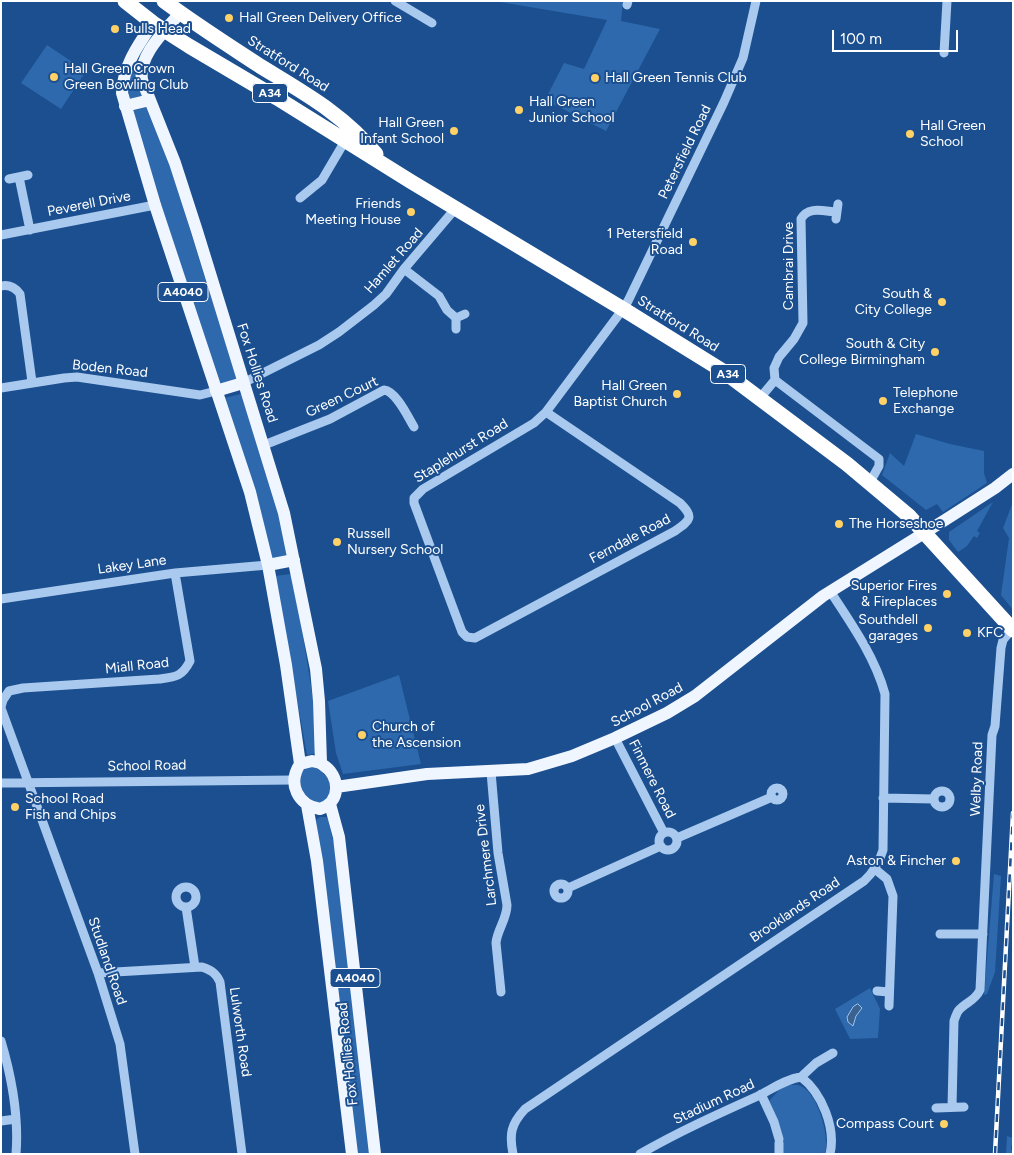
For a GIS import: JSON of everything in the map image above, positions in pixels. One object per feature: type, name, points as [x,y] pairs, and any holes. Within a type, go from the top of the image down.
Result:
[{"type":"highway","name":"Stratford Road","points":[[125,1],[159,27],[277,98],[348,134],[385,165],[723,371],[870,482],[909,516],[1012,630]]},
{"type":"highway","name":"Stratford Road","points":[[164,1],[230,47],[332,111],[348,134]]},
{"type":"main road","name":"Fox Hollies Road","points":[[180,13],[159,27],[128,63],[122,93],[155,205],[250,492],[268,565],[286,666],[300,764]]},
{"type":"main road","name":"Fox Hollies Road","points":[[159,27],[141,72],[194,222],[284,514],[316,669],[321,763]]},
{"type":"main road","points":[[125,106],[150,100]]},
{"type":"main road","points":[[216,391],[243,383]]},
{"type":"main road","name":"School Road","points":[[336,787],[426,774],[528,770],[572,756],[615,738],[696,696],[830,591],[995,488],[1013,474]]},
{"type":"main road","points":[[268,565],[294,560]]},
{"type":"main road","points":[[312,762],[321,763],[326,766],[332,774],[336,787],[335,797],[330,804],[320,809],[307,805],[297,792],[294,780],[300,764],[312,762]]},
{"type":"main road","name":"Fox Hollies Road","points":[[330,804],[339,837],[375,1154]]},
{"type":"main road","name":"Fox Hollies Road","points":[[307,805],[317,861],[352,1154]]},
{"type":"street","points":[[395,1],[432,23]]},
{"type":"street","name":"Petersfield Road","points":[[623,309],[724,102],[743,58],[756,1]]},
{"type":"street","points":[[944,53],[947,1]]},
{"type":"street","points":[[300,198],[322,180],[348,134]]},
{"type":"street","points":[[9,179],[24,176],[30,230]]},
{"type":"street","name":"Peverell Drive","points":[[1,235],[155,205]]},
{"type":"street","name":"Hamlet Road","points":[[243,383],[319,345],[374,306],[386,294],[455,209]]},
{"type":"street","name":"Cambrai Drive","points":[[760,398],[775,380],[774,368],[776,362],[803,323],[801,219],[804,213],[809,210],[837,212]]},
{"type":"street","points":[[404,270],[439,296],[448,310],[460,316],[456,329]]},
{"type":"street","points":[[1,286],[12,286],[20,294],[32,382]]},
{"type":"street","name":"Staplehurst Road","points":[[474,638],[467,637],[462,632],[414,503],[414,498],[422,489],[534,423],[546,412],[623,309]]},
{"type":"street","name":"Boden Road","points":[[1,388],[32,382],[78,377],[200,395],[216,391]]},
{"type":"street","points":[[775,380],[879,458],[879,466],[870,482]]},
{"type":"street","name":"Green Court","points":[[264,445],[330,419],[384,390],[388,390],[394,395],[414,427]]},
{"type":"street","name":"Ferndale Road","points":[[474,638],[676,531],[690,518],[688,511],[680,503],[546,412]]},
{"type":"street","name":"Lakey Lane","points":[[1,599],[174,573],[268,565]]},
{"type":"street","name":"Miall Road","points":[[29,782],[1,708],[3,700],[9,692],[23,688],[64,687],[159,679],[176,676],[185,671],[190,661],[174,573]]},
{"type":"street","name":"Brooklands Road","points":[[513,1154],[510,1140],[511,1132],[524,1109],[856,886],[875,869],[883,850],[885,694],[880,676],[830,591]]},
{"type":"street","name":"Welby Road","points":[[952,1107],[954,1021],[959,1010],[973,1001],[980,990],[992,735],[995,726],[1001,648],[1006,635],[1012,630]]},
{"type":"street","name":"Finmere Road","points":[[615,738],[664,833]]},
{"type":"street","name":"Larchmere Drive","points":[[491,772],[498,853],[507,912],[496,943],[501,992]]},
{"type":"street","name":"School Road","points":[[1,783],[294,780]]},
{"type":"street","name":"Studland Road","points":[[29,782],[98,972],[120,1044],[135,1154]]},
{"type":"street","points":[[677,838],[772,798]]},
{"type":"street","points":[[883,798],[934,799]]},
{"type":"street","points":[[672,832],[677,838],[677,844],[672,849],[666,850],[661,846],[660,837],[664,833],[672,832]]},
{"type":"street","points":[[568,888],[661,846]]},
{"type":"street","points":[[875,869],[887,879],[892,896],[889,1006]]},
{"type":"street","points":[[186,907],[195,967]]},
{"type":"street","points":[[940,934],[983,934]]},
{"type":"street","name":"Lulworth Road","points":[[98,972],[195,967],[202,967],[214,972],[220,982],[242,1154]]},
{"type":"street","points":[[878,991],[889,992]]},
{"type":"street","points":[[1,1042],[8,1064],[16,1119],[16,1154]]},
{"type":"street","name":"Stadium Road","points":[[640,1154],[714,1115],[793,1078],[801,1077],[816,1063],[833,1054]]},
{"type":"street","points":[[801,1077],[809,1083],[830,1123],[832,1130],[830,1154]]},
{"type":"street","points":[[761,1094],[774,1122],[779,1141],[779,1154]]},
{"type":"street","points":[[936,1108],[964,1107]]},
{"type":"street","points":[[1,1122],[16,1119]]},
{"type":"shaded area","name":"Hall Green Tennis Club","points":[[494,1],[623,1],[621,21],[660,29],[606,131],[545,100],[564,63],[584,69],[607,20]]},
{"type":"shaded area","name":"Hall Green Crown Green Bowling Club","points":[[47,45],[86,71],[61,109],[21,83]]},
{"type":"shaded area","points":[[135,69],[142,96],[129,99],[128,87],[131,70]]},
{"type":"shaded area","points":[[146,107],[171,169],[237,380],[220,385],[132,111]]},
{"type":"shaded area","points":[[241,394],[280,515],[288,555],[271,559],[224,398]]},
{"type":"shaded area","points":[[916,434],[984,451],[984,473],[987,483],[943,512],[937,504],[926,510],[882,475],[890,453],[904,466]]},
{"type":"shaded area","points":[[993,502],[977,531],[980,533],[977,538],[974,536],[967,546],[958,552],[949,540],[949,532]]},
{"type":"shaded area","points":[[1013,502],[1013,610],[1001,595],[1009,538],[1003,528]]},
{"type":"shaded area","points":[[291,574],[313,699],[316,753],[307,755],[275,576]]},
{"type":"shaded area","points":[[399,675],[421,764],[343,774],[336,753],[328,701]]},
{"type":"shaded area","points":[[311,765],[323,773],[330,783],[330,794],[320,804],[309,798],[302,789],[300,772]]},
{"type":"shaded area","points":[[320,817],[328,819],[336,853],[370,1154],[355,1154],[316,820]]},
{"type":"shaded area","points":[[994,874],[1001,876],[995,972],[987,994],[984,995]]},
{"type":"shaded area","points":[[870,988],[880,1009],[878,1038],[850,1039],[835,1009]]},
{"type":"shaded area","points":[[858,1004],[862,1008],[856,1016],[853,1026],[848,1022],[847,1017],[853,1007]]},
{"type":"shaded area","points":[[789,1085],[800,1085],[813,1097],[824,1127],[826,1137],[825,1154],[782,1154],[782,1133],[769,1101],[780,1089]]},
{"type":"shaded area","points":[[1007,1136],[1013,1138],[1011,1148],[1013,1154],[1006,1154]]},
{"type":"railway","points":[[995,1154],[1013,813]]},
{"type":"place","name":"Hall Green Delivery Office","points":[[229,18]]},
{"type":"place","name":"Bulls Head","points":[[115,29]]},
{"type":"place","name":"Hall Green Crown Green Bowling Club","points":[[54,77]]},
{"type":"place","name":"Hall Green Tennis Club","points":[[595,78]]},
{"type":"place","name":"Hall Green Junior School","points":[[519,110]]},
{"type":"place","name":"Hall Green Infant School","points":[[454,131]]},
{"type":"place","name":"Hall Green School","points":[[910,134]]},
{"type":"place","name":"Friends Meeting House","points":[[411,212]]},
{"type":"place","name":"1 Petersfield Road","points":[[693,242]]},
{"type":"place","name":"South & City College","points":[[942,302]]},
{"type":"place","name":"South & City College Birmingham","points":[[935,352]]},
{"type":"place","name":"Hall Green Baptist Church","points":[[677,394]]},
{"type":"place","name":"Telephone Exchange","points":[[883,401]]},
{"type":"place","name":"The Horseshoe","points":[[839,524]]},
{"type":"place","name":"Russell Nursery School","points":[[337,542]]},
{"type":"place","name":"Superior Fires & Fireplaces","points":[[947,594]]},
{"type":"place","name":"Southdell garages","points":[[928,628]]},
{"type":"place","name":"KFC","points":[[967,633]]},
{"type":"place","name":"Church of the Ascension","points":[[362,735]]},
{"type":"place","name":"School Road Fish and Chips","points":[[15,807]]},
{"type":"place","name":"Aston & Fincher","points":[[956,861]]},
{"type":"place","name":"Compass Court","points":[[944,1124]]}]
